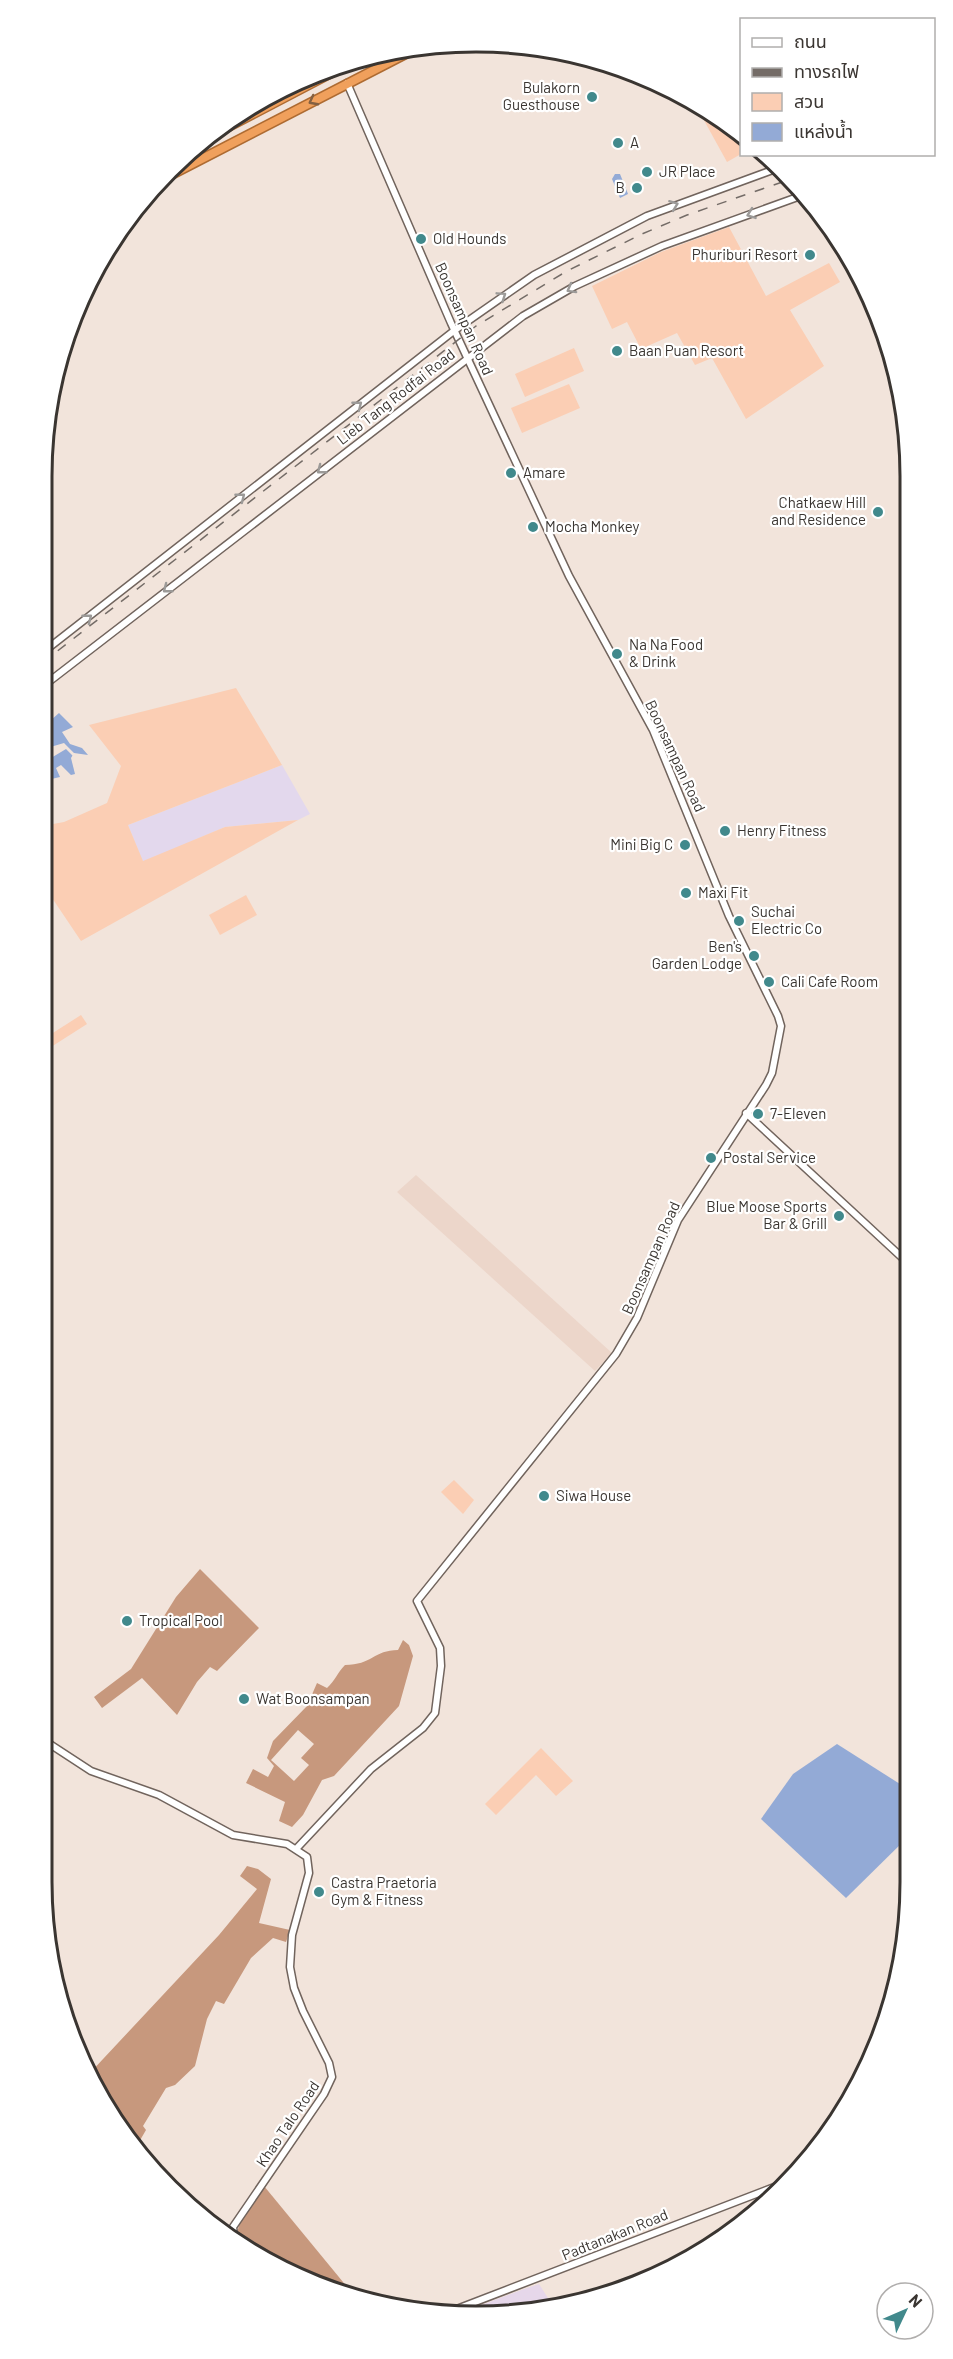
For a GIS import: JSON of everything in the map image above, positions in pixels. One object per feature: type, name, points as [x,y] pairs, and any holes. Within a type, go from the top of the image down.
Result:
[{"type":"highway","points":[[189,165],[386,63]]},
{"type":"highway","points":[[373,69],[380,64]]},
{"type":"street","name":"Boonsampan Road","points":[[297,1848],[383,1756],[423,1728],[433,1716],[439,1687],[440,1648],[417,1601],[616,1354],[637,1318],[678,1220],[772,1073],[781,1026],[732,924],[653,730],[577,592],[467,357],[347,83]]},
{"type":"street","name":"Lieb Tang Rodfai Road","points":[[52,646],[455,330],[521,283],[568,255],[672,206],[770,171]]},
{"type":"street","name":"Lieb Tang Rodfai Road","points":[[52,679],[467,357],[524,316],[575,286],[662,246],[796,198]]},
{"type":"street","points":[[746,1113],[900,1256]]},
{"type":"street","points":[[52,1746],[91,1771],[159,1795],[232,1835],[297,1848]]},
{"type":"street","name":"Khao Talo Road","points":[[233,2229],[324,2094],[332,2077],[330,2063],[294,1988],[291,1967],[292,1935],[309,1873],[307,1857],[297,1848]]},
{"type":"street","name":"Padtanakan Road","points":[[465,2306],[768,2189]]},
{"type":"shaded area","points":[[282,765],[310,814],[298,820],[225,827],[143,862],[128,825]]},
{"type":"shaded area","points":[[416,1175],[612,1353],[595,1371],[397,1192]]},
{"type":"shaded area","points":[[200,1569],[259,1628],[217,1671],[210,1667],[197,1682],[177,1715],[142,1678],[102,1708],[94,1697],[131,1669],[176,1597]]},
{"type":"shaded area","points":[[403,1640],[409,1645],[413,1656],[399,1706],[334,1776],[322,1780],[303,1815],[292,1827],[279,1821],[285,1802],[246,1783],[253,1769],[268,1777],[274,1766],[267,1758],[273,1741],[307,1706],[317,1683],[327,1688],[345,1665],[361,1663],[383,1652],[398,1650]],"holes":[[[298,1730],[314,1744],[301,1758],[309,1765],[294,1781],[271,1760]]]},
{"type":"shaded area","points":[[247,1866],[258,1869],[271,1879],[259,1923],[290,1930],[286,1942],[273,1938],[251,1958],[224,2004],[216,2001],[207,2019],[195,2066],[175,2085],[166,2088],[143,2126],[146,2130],[140,2141],[109,2094],[95,2068],[219,1935],[257,1889],[240,1876]]},
{"type":"shaded area","points":[[264,2186],[346,2286],[314,2274],[264,2250],[237,2232],[240,2220]]},
{"type":"shaded area","points":[[539,2284],[549,2300],[504,2306],[479,2306]]},
{"type":"green space","points":[[703,118],[740,144],[740,155],[727,162]]},
{"type":"green space","points":[[729,227],[766,296],[829,263],[840,282],[790,310],[824,366],[746,419],[712,358],[695,365],[677,333],[641,349],[627,322],[612,329],[592,286],[661,252]]},
{"type":"green space","points":[[574,348],[584,371],[525,397],[515,374]]},
{"type":"green space","points":[[569,384],[580,408],[522,433],[511,408]]},
{"type":"green space","points":[[236,688],[282,765],[128,825],[143,861],[225,827],[298,820],[81,941],[52,898],[52,824],[64,822],[107,803],[121,766],[89,725]]},
{"type":"green space","points":[[246,895],[257,915],[220,935],[209,915]]},
{"type":"green space","points":[[81,1015],[87,1024],[52,1046],[52,1034]]},
{"type":"green space","points":[[454,1480],[474,1500],[463,1514],[441,1492]]},
{"type":"green space","points":[[541,1748],[573,1781],[556,1796],[536,1775],[496,1815],[485,1804]]},
{"type":"water","points":[[615,174],[620,174],[628,194],[620,198],[612,179]]},
{"type":"water","points":[[59,713],[73,727],[62,732],[70,744],[82,748],[88,755],[74,753],[71,758],[75,774],[71,775],[61,765],[56,768],[60,777],[52,779],[52,719]]},
{"type":"water","points":[[837,1744],[900,1784],[900,1845],[846,1898],[761,1819],[793,1774]]},
{"type":"pier","points":[[64,743],[76,755],[73,756],[66,749],[52,757],[52,747]]},
{"type":"railway","points":[[52,655],[476,326],[567,271],[642,234],[687,215],[781,182]]},
{"type":"place","name":"Bulakorn Guesthouse","points":[[592,97]]},
{"type":"place","name":"A","points":[[618,143]]},
{"type":"place","name":"JR Place","points":[[647,172]]},
{"type":"place","name":"B","points":[[637,188]]},
{"type":"place","name":"Old Hounds","points":[[421,239]]},
{"type":"place","name":"Phuriburi Resort","points":[[810,255]]},
{"type":"place","name":"Baan Puan Resort","points":[[617,351]]},
{"type":"place","name":"Amare","points":[[511,473]]},
{"type":"place","name":"Chatkaew Hill and Residence","points":[[878,512]]},
{"type":"place","name":"Mocha Monkey","points":[[533,527]]},
{"type":"place","name":"Na Na Food & Drink","points":[[617,654]]},
{"type":"place","name":"Henry Fitness","points":[[725,831]]},
{"type":"place","name":"Mini Big C","points":[[685,845]]},
{"type":"place","name":"Maxi Fit","points":[[686,893]]},
{"type":"place","name":"Suchai Electric Co","points":[[739,921]]},
{"type":"place","name":"Ben's Garden Lodge","points":[[754,956]]},
{"type":"place","name":"Cali Cafe Room","points":[[769,982]]},
{"type":"place","name":"7-Eleven","points":[[758,1114]]},
{"type":"place","name":"Postal Service","points":[[711,1158]]},
{"type":"place","name":"Blue Moose Sports Bar & Grill","points":[[839,1216]]},
{"type":"place","name":"Siwa House","points":[[544,1496]]},
{"type":"place","name":"Tropical Pool","points":[[127,1621]]},
{"type":"place","name":"Wat Boonsampan","points":[[244,1699]]},
{"type":"place","name":"Castra Praetoria Gym & Fitness","points":[[319,1892]]}]
